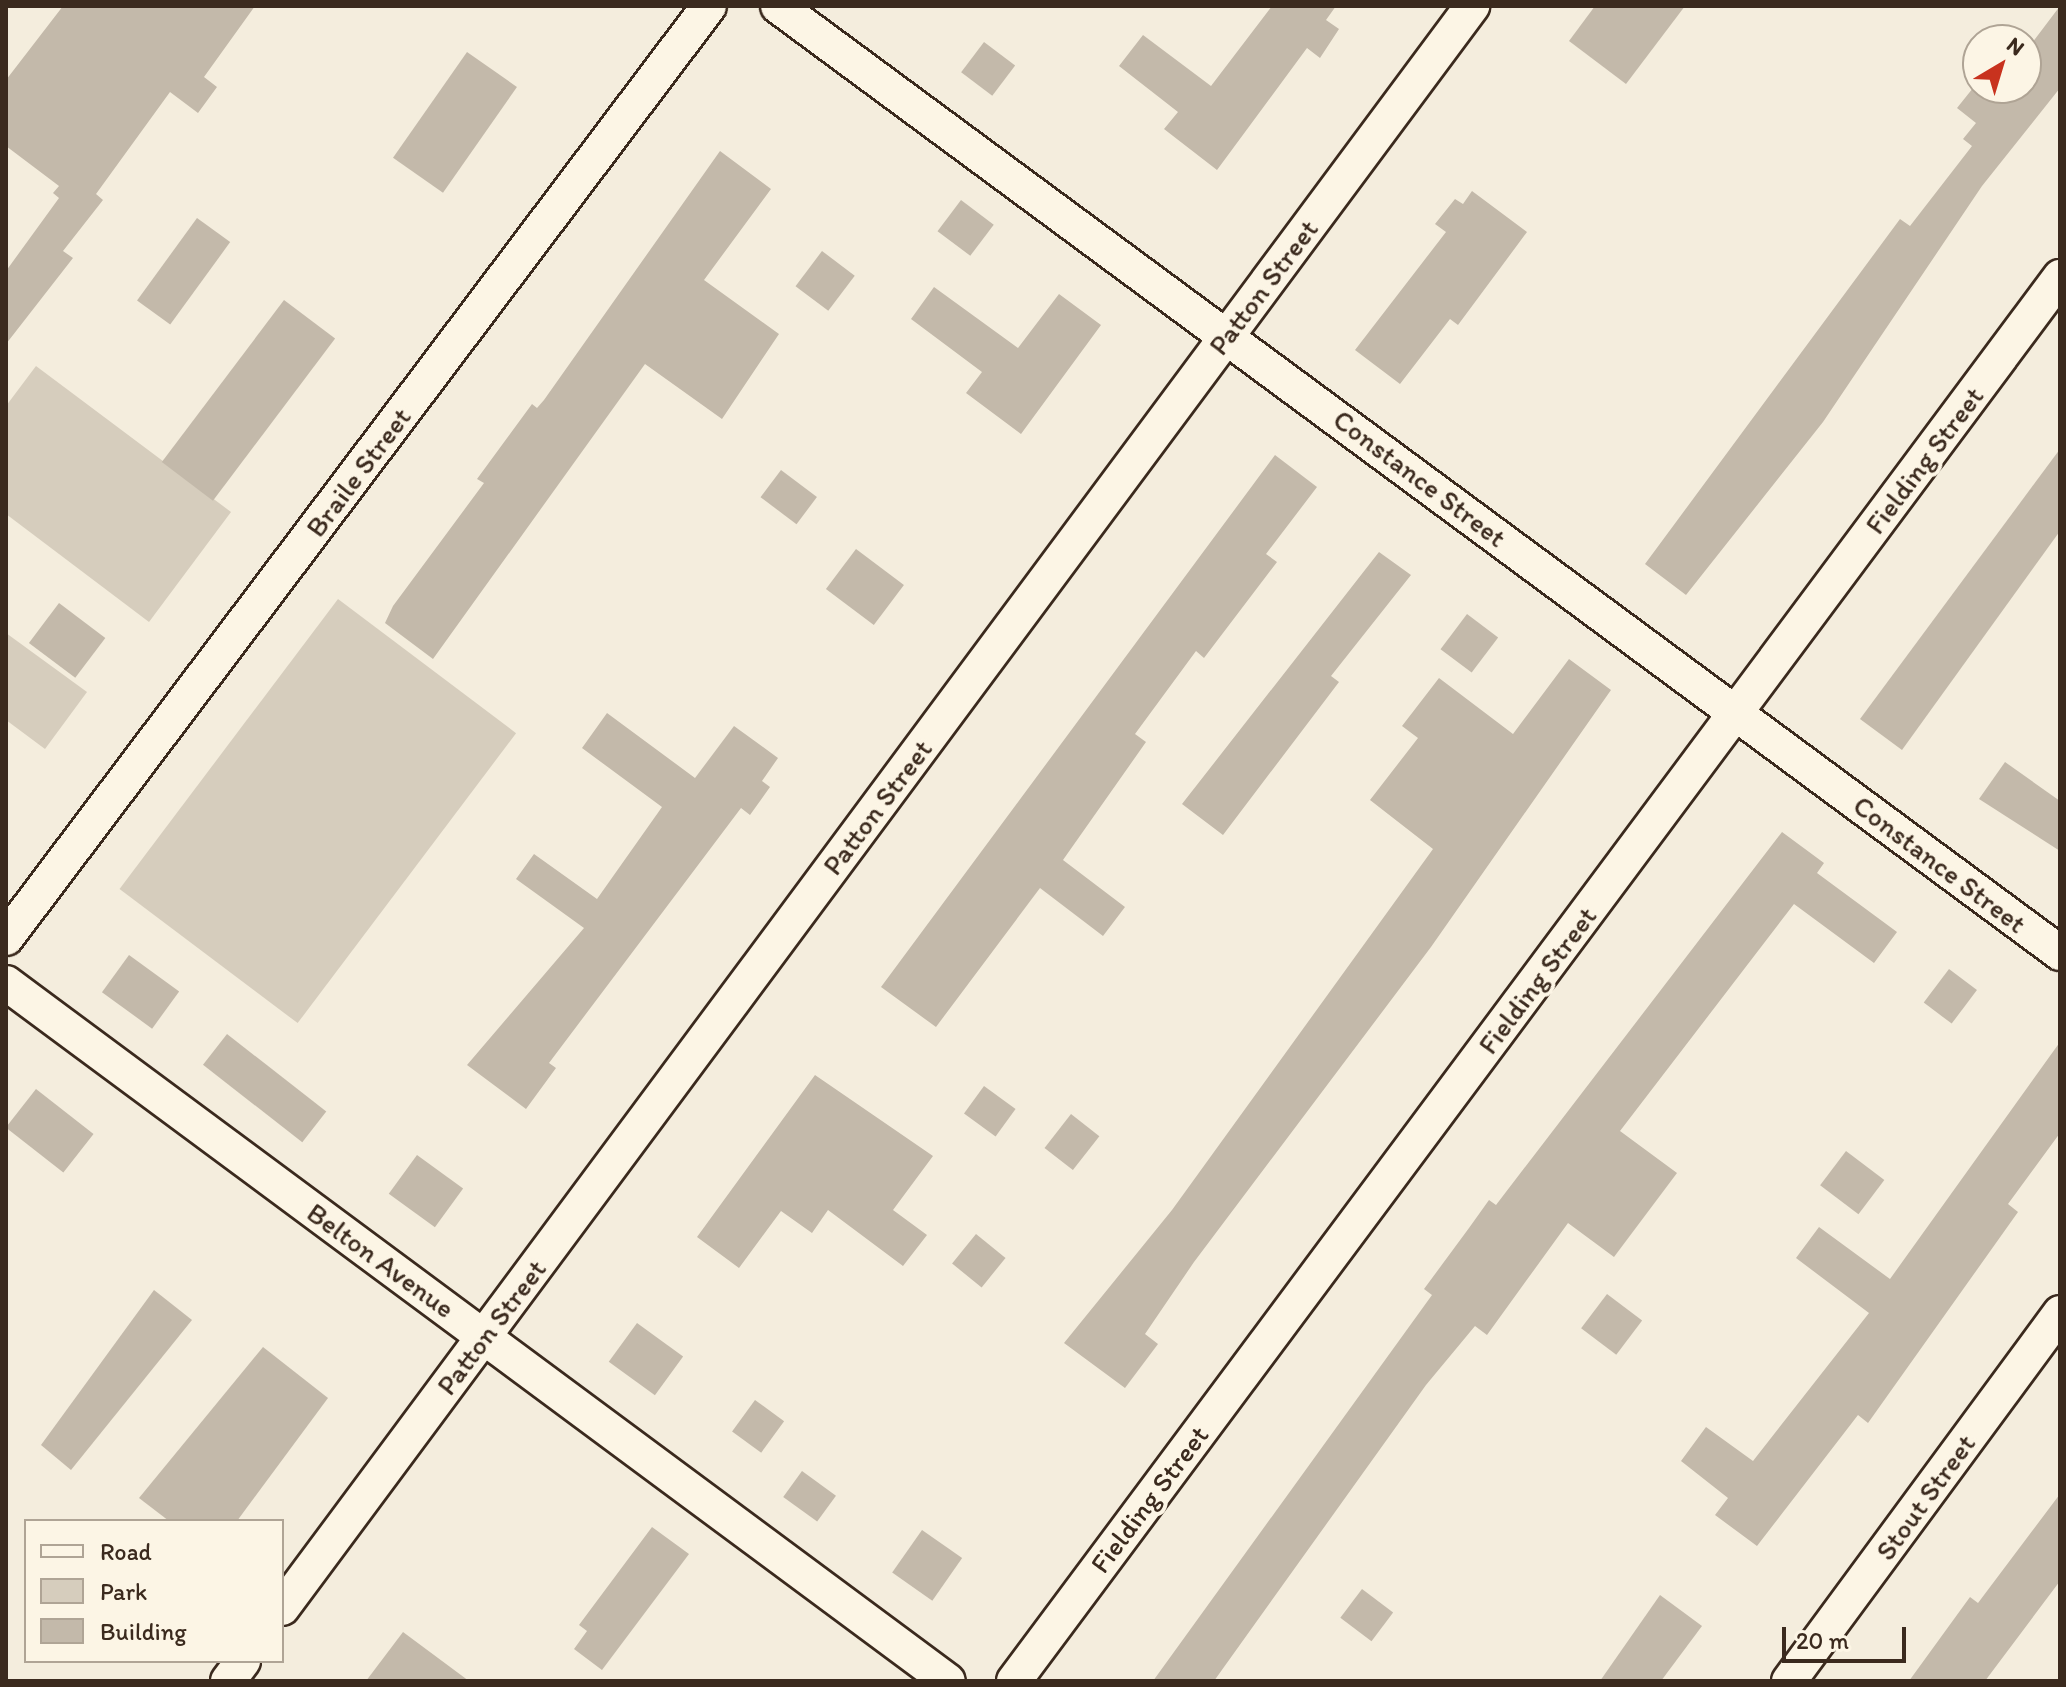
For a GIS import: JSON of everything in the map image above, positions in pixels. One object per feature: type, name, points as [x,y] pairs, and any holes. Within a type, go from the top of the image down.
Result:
[{"type":"street","name":"Braile Street","points":[[6,938],[709,6]]},
{"type":"street","name":"Constance Street","points":[[778,6],[2060,953]]},
{"type":"street","name":"Patton Street","points":[[284,1605],[1472,6]]},
{"type":"street","name":"Fielding Street","points":[[1014,1681],[2060,277]]},
{"type":"street","name":"Belton Avenue","points":[[6,983],[948,1681]]},
{"type":"street","name":"Stout Street","points":[[1789,1681],[2060,1313]]},
{"type":"street","points":[[228,1681],[242,1663]]},
{"type":"green space","points":[[36,366],[231,512],[149,622],[6,514],[6,406]]},
{"type":"green space","points":[[338,599],[516,733],[298,1023],[120,889]]},
{"type":"green space","points":[[6,633],[87,692],[45,749],[6,720]]},
{"type":"building","points":[[63,6],[255,6],[204,77],[217,87],[198,113],[170,92],[96,194],[103,200],[63,251],[73,258],[6,344],[6,271],[59,198],[53,193],[59,186],[6,146],[6,80]]},
{"type":"building","points":[[1272,6],[1336,6],[1326,20],[1339,29],[1320,58],[1307,48],[1217,170],[1164,129],[1178,112],[1119,66],[1143,35],[1211,86]]},
{"type":"building","points":[[1595,6],[1685,6],[1626,84],[1569,41]]},
{"type":"building","points":[[2060,6],[2060,88],[1982,186],[1823,422],[1686,595],[1645,564],[1900,219],[1910,226],[1972,146],[1963,139],[1976,123],[1957,108],[1962,102],[2042,104],[2042,30]]},
{"type":"building","points":[[984,42],[1015,65],[992,96],[961,72]]},
{"type":"building","points":[[467,52],[517,87],[443,193],[393,158]]},
{"type":"building","points":[[720,151],[771,189],[704,280],[779,334],[722,419],[645,364],[433,659],[385,623],[393,606],[484,483],[477,479],[532,404],[537,408],[544,400]]},
{"type":"building","points":[[1472,191],[1527,232],[1458,325],[1450,319],[1400,384],[1355,350],[1446,232],[1435,224],[1455,199],[1463,204]]},
{"type":"building","points":[[961,200],[994,225],[970,256],[938,231]]},
{"type":"building","points":[[197,218],[230,242],[170,325],[137,301]]},
{"type":"building","points":[[822,251],[855,276],[828,311],[796,286]]},
{"type":"building","points":[[934,287],[1018,348],[1059,294],[1101,325],[1021,434],[966,393],[982,372],[911,319]]},
{"type":"building","points":[[284,300],[335,339],[213,501],[162,462]]},
{"type":"building","points":[[2060,449],[2060,531],[1902,750],[1860,719]]},
{"type":"building","points":[[1275,455],[1317,487],[1266,554],[1277,562],[1204,658],[1196,651],[1135,734],[1146,742],[1063,860],[1125,907],[1103,936],[1040,888],[936,1027],[881,987]]},
{"type":"building","points":[[781,470],[817,497],[796,524],[761,497]]},
{"type":"building","points":[[856,549],[904,585],[874,625],[826,589]]},
{"type":"building","points":[[1379,552],[1411,575],[1331,676],[1339,682],[1223,835],[1182,804]]},
{"type":"building","points":[[59,603],[105,638],[75,678],[29,643]]},
{"type":"building","points":[[1467,614],[1498,637],[1472,673],[1441,649]]},
{"type":"building","points":[[1569,659],[1611,690],[1431,947],[1194,1262],[1145,1334],[1158,1344],[1125,1388],[1064,1343],[1172,1210],[1433,849],[1370,800],[1418,738],[1402,726],[1439,678],[1513,734]]},
{"type":"building","points":[[607,713],[695,778],[734,726],[778,758],[762,781],[770,787],[750,815],[741,808],[549,1063],[556,1068],[526,1109],[467,1065],[584,928],[516,879],[534,854],[597,899],[662,807],[582,748]]},
{"type":"building","points":[[2005,762],[2060,801],[2060,851],[1979,799]]},
{"type":"building","points":[[1782,832],[1824,863],[1817,873],[1897,932],[1874,963],[1794,904],[1620,1131],[1677,1173],[1614,1257],[1568,1223],[1487,1335],[1475,1326],[1426,1385],[1214,1681],[1153,1681],[1432,1295],[1424,1289],[1489,1200],[1496,1205]]},
{"type":"building","points":[[129,955],[179,991],[152,1029],[102,992]]},
{"type":"building","points":[[1949,969],[1977,990],[1952,1024],[1924,1003]]},
{"type":"building","points":[[227,1034],[326,1112],[302,1142],[203,1065]]},
{"type":"building","points":[[2060,1042],[2060,1133],[2008,1204],[2018,1212],[1868,1423],[1858,1415],[1757,1546],[1715,1515],[1728,1498],[1681,1461],[1706,1427],[1753,1461],[1869,1313],[1796,1258],[1819,1227],[1890,1279]]},
{"type":"building","points":[[815,1075],[933,1156],[893,1210],[927,1235],[903,1266],[828,1210],[812,1233],[781,1211],[739,1268],[697,1237]]},
{"type":"building","points":[[984,1086],[1016,1109],[996,1136],[964,1114]]},
{"type":"building","points":[[36,1089],[94,1134],[63,1173],[6,1128]]},
{"type":"building","points":[[1071,1114],[1099,1136],[1073,1170],[1045,1148]]},
{"type":"building","points":[[1846,1151],[1884,1180],[1858,1214],[1820,1185]]},
{"type":"building","points":[[417,1155],[463,1189],[435,1227],[389,1194]]},
{"type":"building","points":[[976,1234],[1006,1258],[982,1287],[952,1264]]},
{"type":"building","points":[[154,1290],[192,1320],[71,1470],[41,1445]]},
{"type":"building","points":[[1607,1294],[1642,1320],[1616,1355],[1581,1328]]},
{"type":"building","points":[[637,1323],[683,1357],[655,1395],[609,1362]]},
{"type":"building","points":[[263,1347],[328,1398],[238,1519],[166,1519],[139,1498]]},
{"type":"building","points":[[755,1400],[784,1421],[761,1453],[732,1432]]},
{"type":"building","points":[[802,1471],[836,1496],[817,1522],[783,1497]]},
{"type":"building","points":[[2060,1494],[2060,1581],[1985,1681],[1909,1681],[1970,1597],[1978,1603]]},
{"type":"building","points":[[652,1527],[689,1554],[602,1670],[574,1649],[587,1631],[579,1625]]},
{"type":"building","points":[[922,1530],[962,1558],[932,1601],[892,1573]]},
{"type":"building","points":[[1362,1589],[1393,1612],[1371,1641],[1340,1618]]},
{"type":"building","points":[[1660,1595],[1702,1626],[1661,1681],[1600,1681]]},
{"type":"building","points":[[403,1632],[469,1681],[366,1681]]}]
